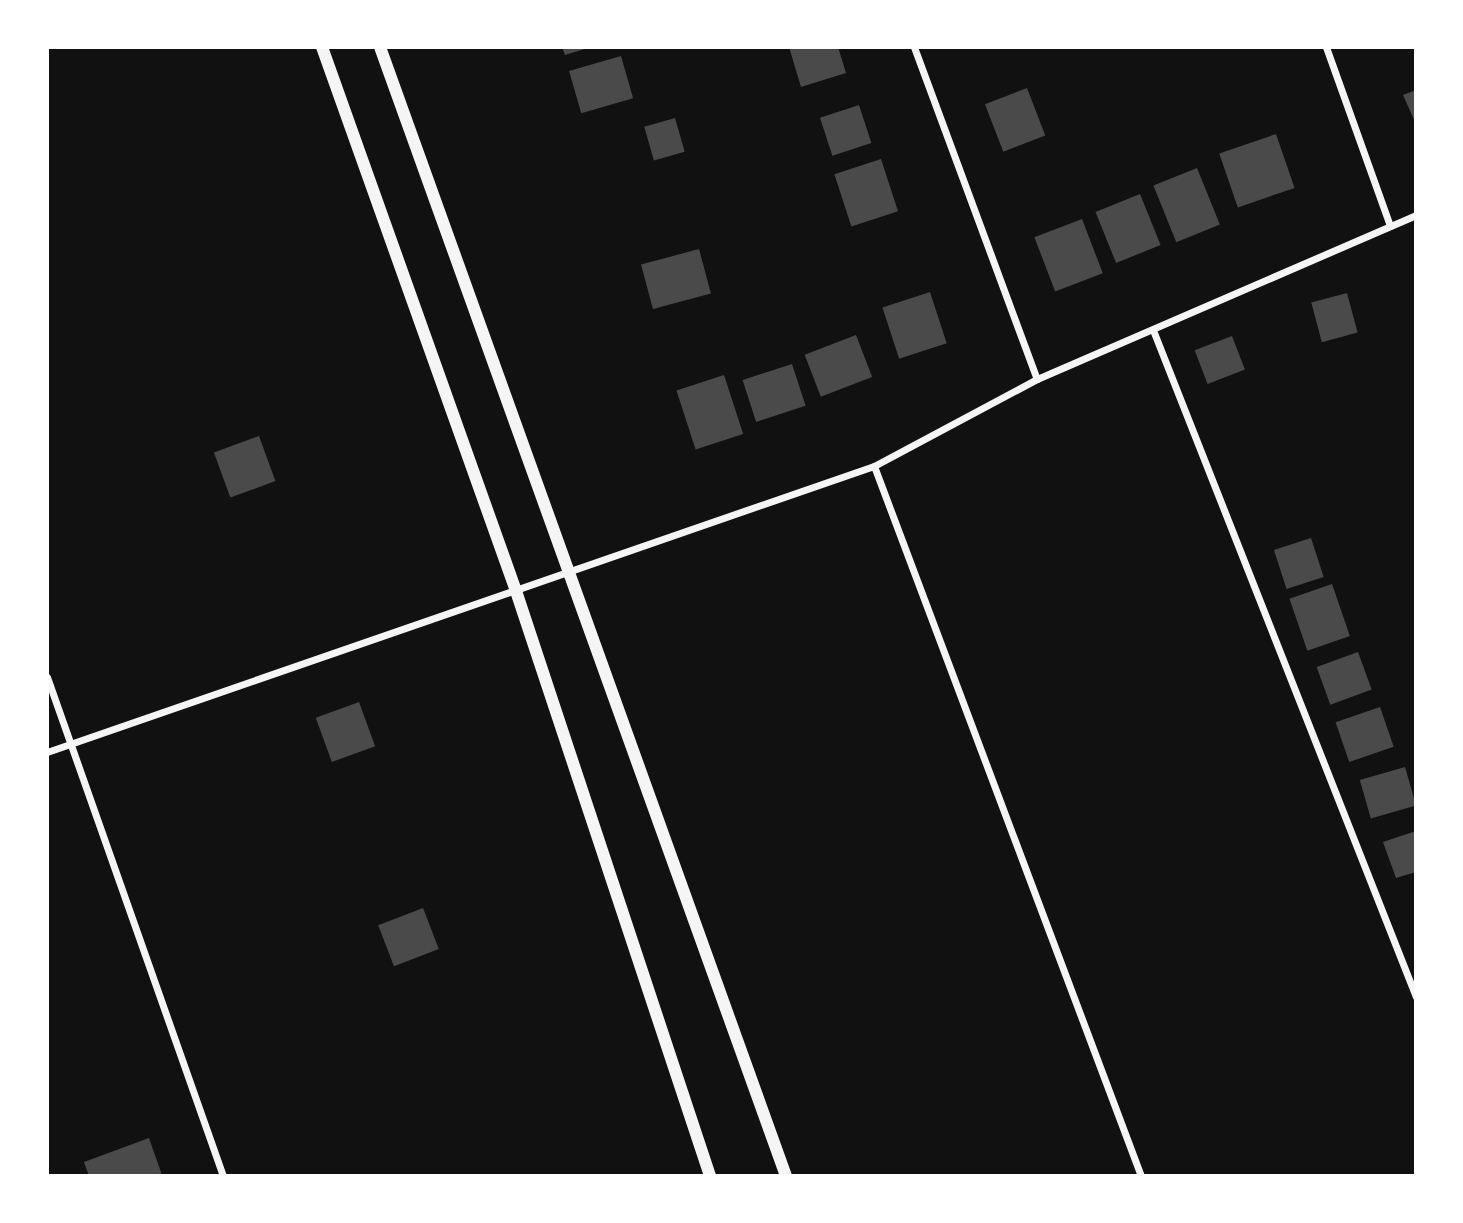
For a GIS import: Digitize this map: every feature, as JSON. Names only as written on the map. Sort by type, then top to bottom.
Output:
[{"type":"street","points":[[322,47],[516,591],[710,1176]]},
{"type":"street","points":[[380,47],[786,1176]]},
{"type":"street","points":[[914,47],[1037,379]]},
{"type":"street","points":[[1326,47],[1390,226]]},
{"type":"street","points":[[47,752],[569,575],[874,466],[1037,379],[1416,215]]},
{"type":"street","points":[[1153,330],[1416,997]]},
{"type":"street","points":[[874,466],[1141,1176]]},
{"type":"street","points":[[47,677],[223,1176]]},
{"type":"building","points":[[562,47],[588,47],[588,48],[565,55]]},
{"type":"building","points":[[789,47],[838,47],[846,73],[801,87]]},
{"type":"building","points":[[621,56],[633,98],[581,113],[569,71]]},
{"type":"building","points":[[1027,88],[1045,136],[1003,152],[985,104]]},
{"type":"building","points":[[1416,90],[1416,124],[1403,95]]},
{"type":"building","points":[[859,105],[871,143],[832,156],[820,118]]},
{"type":"building","points":[[675,118],[685,152],[654,160],[644,127]]},
{"type":"building","points":[[1276,134],[1295,188],[1238,207],[1219,154]]},
{"type":"building","points":[[881,159],[898,211],[851,226],[834,174]]},
{"type":"building","points":[[1197,168],[1220,225],[1176,242],[1153,186]]},
{"type":"building","points":[[1140,194],[1161,245],[1116,263],[1095,212]]},
{"type":"building","points":[[1082,219],[1103,273],[1055,291],[1034,237]]},
{"type":"building","points":[[699,249],[711,293],[653,309],[641,265]]},
{"type":"building","points":[[930,292],[947,343],[899,359],[882,307]]},
{"type":"building","points":[[1347,293],[1358,333],[1322,342],[1311,303]]},
{"type":"building","points":[[856,335],[872,377],[821,397],[805,355]]},
{"type":"building","points":[[1232,336],[1245,370],[1208,384],[1195,350]]},
{"type":"building","points":[[792,364],[806,406],[756,422],[743,380]]},
{"type":"building","points":[[724,375],[743,434],[696,449],[676,390]]},
{"type":"building","points":[[259,436],[275,481],[230,498],[214,452]]},
{"type":"building","points":[[1311,538],[1324,577],[1287,589],[1274,550]]},
{"type":"building","points":[[1332,584],[1350,636],[1307,651],[1289,599]]},
{"type":"building","points":[[1358,652],[1372,690],[1330,705],[1317,667]]},
{"type":"building","points":[[359,702],[375,746],[332,762],[316,718]]},
{"type":"building","points":[[1380,707],[1394,747],[1349,762],[1336,722]]},
{"type":"building","points":[[1405,767],[1416,805],[1371,818],[1360,780]]},
{"type":"building","points":[[1416,831],[1416,872],[1396,878],[1383,842]]},
{"type":"building","points":[[423,908],[439,949],[394,966],[378,925]]},
{"type":"building","points":[[149,1138],[162,1175],[89,1176],[84,1162]]}]
